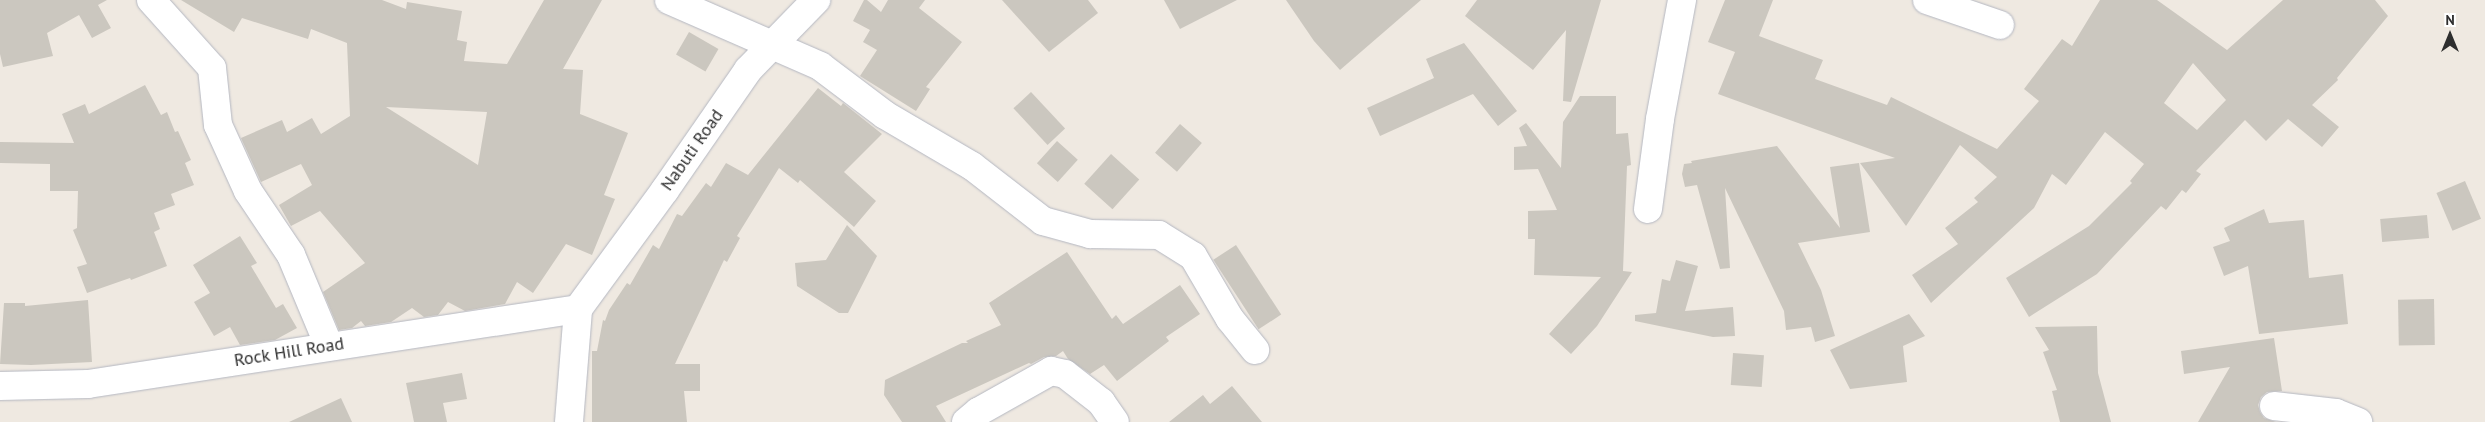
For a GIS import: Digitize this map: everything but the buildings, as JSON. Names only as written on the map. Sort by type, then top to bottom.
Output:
[{"type":"street","points":[[151,0],[212,68],[218,125],[248,191],[291,255],[329,346]]},
{"type":"street","points":[[669,0],[820,66],[885,115],[972,166],[1043,221],[1090,234],[1159,235],[1193,256],[1230,319],[1255,350]]},
{"type":"street","name":"Nabuti Road","points":[[578,309],[665,190],[748,70],[816,0]]},
{"type":"street","points":[[1648,209],[1660,119],[1682,0]]},
{"type":"street","points":[[1927,0],[2000,25]]},
{"type":"street","points":[[569,422],[578,309]]},
{"type":"street","name":"Rock Hill Road","points":[[0,386],[88,384],[578,309]]},
{"type":"street","points":[[966,422],[978,412],[1050,370],[1065,374],[1101,402],[1115,422]]},
{"type":"street","points":[[2274,406],[2336,413],[2358,422]]}]
